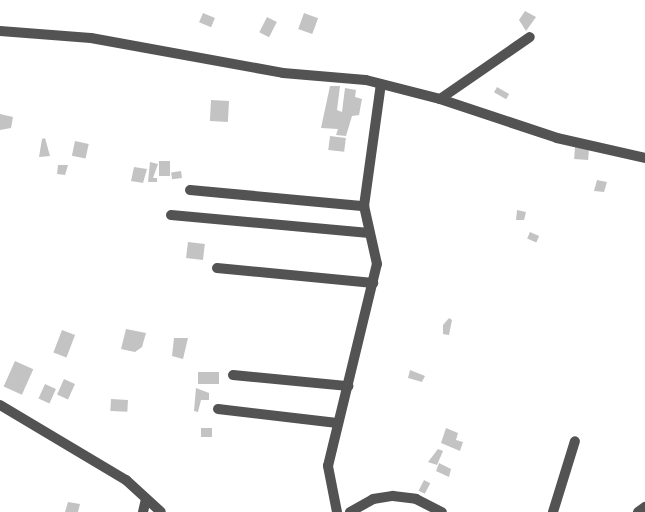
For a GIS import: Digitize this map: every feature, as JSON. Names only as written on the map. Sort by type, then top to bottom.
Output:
[{"type":"street","points":[[0,31],[91,38],[283,73],[380,84],[440,99],[558,138],[645,158]]},
{"type":"street","points":[[440,99],[530,37]]},
{"type":"street","points":[[337,512],[328,466],[337,423],[374,283],[377,264],[364,206],[380,84]]},
{"type":"street","points":[[190,190],[364,206]]},
{"type":"street","points":[[171,216],[369,233]]},
{"type":"street","points":[[217,268],[374,283]]},
{"type":"street","points":[[233,375],[348,386]]},
{"type":"street","points":[[0,405],[126,480],[161,512]]},
{"type":"street","points":[[218,408],[337,423]]},
{"type":"street","points":[[553,512],[575,442]]},
{"type":"street","points":[[350,512],[373,499],[393,496],[416,499],[442,512]]},
{"type":"street","points":[[143,512],[146,499]]},
{"type":"street","points":[[638,512],[645,507]]},
{"type":"building","points":[[525,11],[536,17],[526,31],[519,20]]},
{"type":"building","points":[[203,13],[215,18],[211,27],[199,22]]},
{"type":"building","points":[[304,13],[318,18],[312,34],[298,29]]},
{"type":"building","points":[[267,17],[277,22],[269,37],[259,32]]},
{"type":"building","points":[[330,86],[340,86],[337,110],[342,112],[345,88],[356,90],[355,97],[362,99],[359,115],[352,116],[346,136],[336,135],[338,129],[321,128]]},
{"type":"building","points":[[497,87],[509,94],[506,99],[494,92]]},
{"type":"building","points":[[211,100],[229,101],[228,122],[210,121]]},
{"type":"building","points":[[0,114],[13,117],[11,128],[0,130]]},
{"type":"building","points":[[330,136],[346,138],[344,152],[328,150]]},
{"type":"building","points":[[45,138],[50,156],[39,157],[42,139]]},
{"type":"building","points":[[75,141],[89,144],[86,159],[72,156]]},
{"type":"building","points":[[575,147],[589,148],[588,160],[574,159]]},
{"type":"building","points":[[159,161],[170,161],[170,176],[159,176]]},
{"type":"building","points":[[150,162],[158,164],[153,178],[157,178],[157,182],[148,182]]},
{"type":"building","points":[[58,165],[68,165],[65,175],[57,174]]},
{"type":"building","points":[[134,167],[147,169],[143,183],[131,181]]},
{"type":"building","points":[[181,171],[182,178],[172,179],[171,172]]},
{"type":"building","points":[[597,180],[607,182],[604,192],[594,191]]},
{"type":"building","points":[[517,210],[526,212],[524,220],[516,220]]},
{"type":"building","points":[[530,232],[539,236],[536,242],[527,238]]},
{"type":"building","points":[[188,242],[205,244],[203,260],[186,258]]},
{"type":"building","points":[[449,318],[452,320],[449,335],[443,334],[443,325]]},
{"type":"building","points":[[126,329],[146,333],[142,347],[135,352],[121,349]]},
{"type":"building","points":[[62,330],[75,335],[66,357],[53,352]]},
{"type":"building","points":[[174,338],[188,338],[183,359],[172,356]]},
{"type":"building","points":[[15,361],[33,369],[22,395],[4,387]]},
{"type":"building","points":[[410,370],[425,376],[422,382],[408,378]]},
{"type":"building","points":[[198,372],[219,372],[219,384],[198,384]]},
{"type":"building","points":[[64,379],[75,384],[68,399],[57,395]]},
{"type":"building","points":[[45,384],[56,389],[49,403],[38,399]]},
{"type":"building","points":[[196,388],[209,393],[209,400],[201,400],[198,412],[194,411]]},
{"type":"building","points":[[111,399],[128,400],[127,412],[110,411]]},
{"type":"building","points":[[201,428],[212,428],[212,437],[201,437]]},
{"type":"building","points":[[446,428],[458,433],[456,440],[463,442],[460,451],[441,443]]},
{"type":"building","points":[[438,449],[443,451],[437,465],[428,462]]},
{"type":"building","points":[[439,463],[451,469],[449,477],[436,471]]},
{"type":"building","points":[[424,480],[430,483],[425,494],[419,491]]},
{"type":"building","points":[[68,502],[80,504],[78,512],[65,512]]}]
